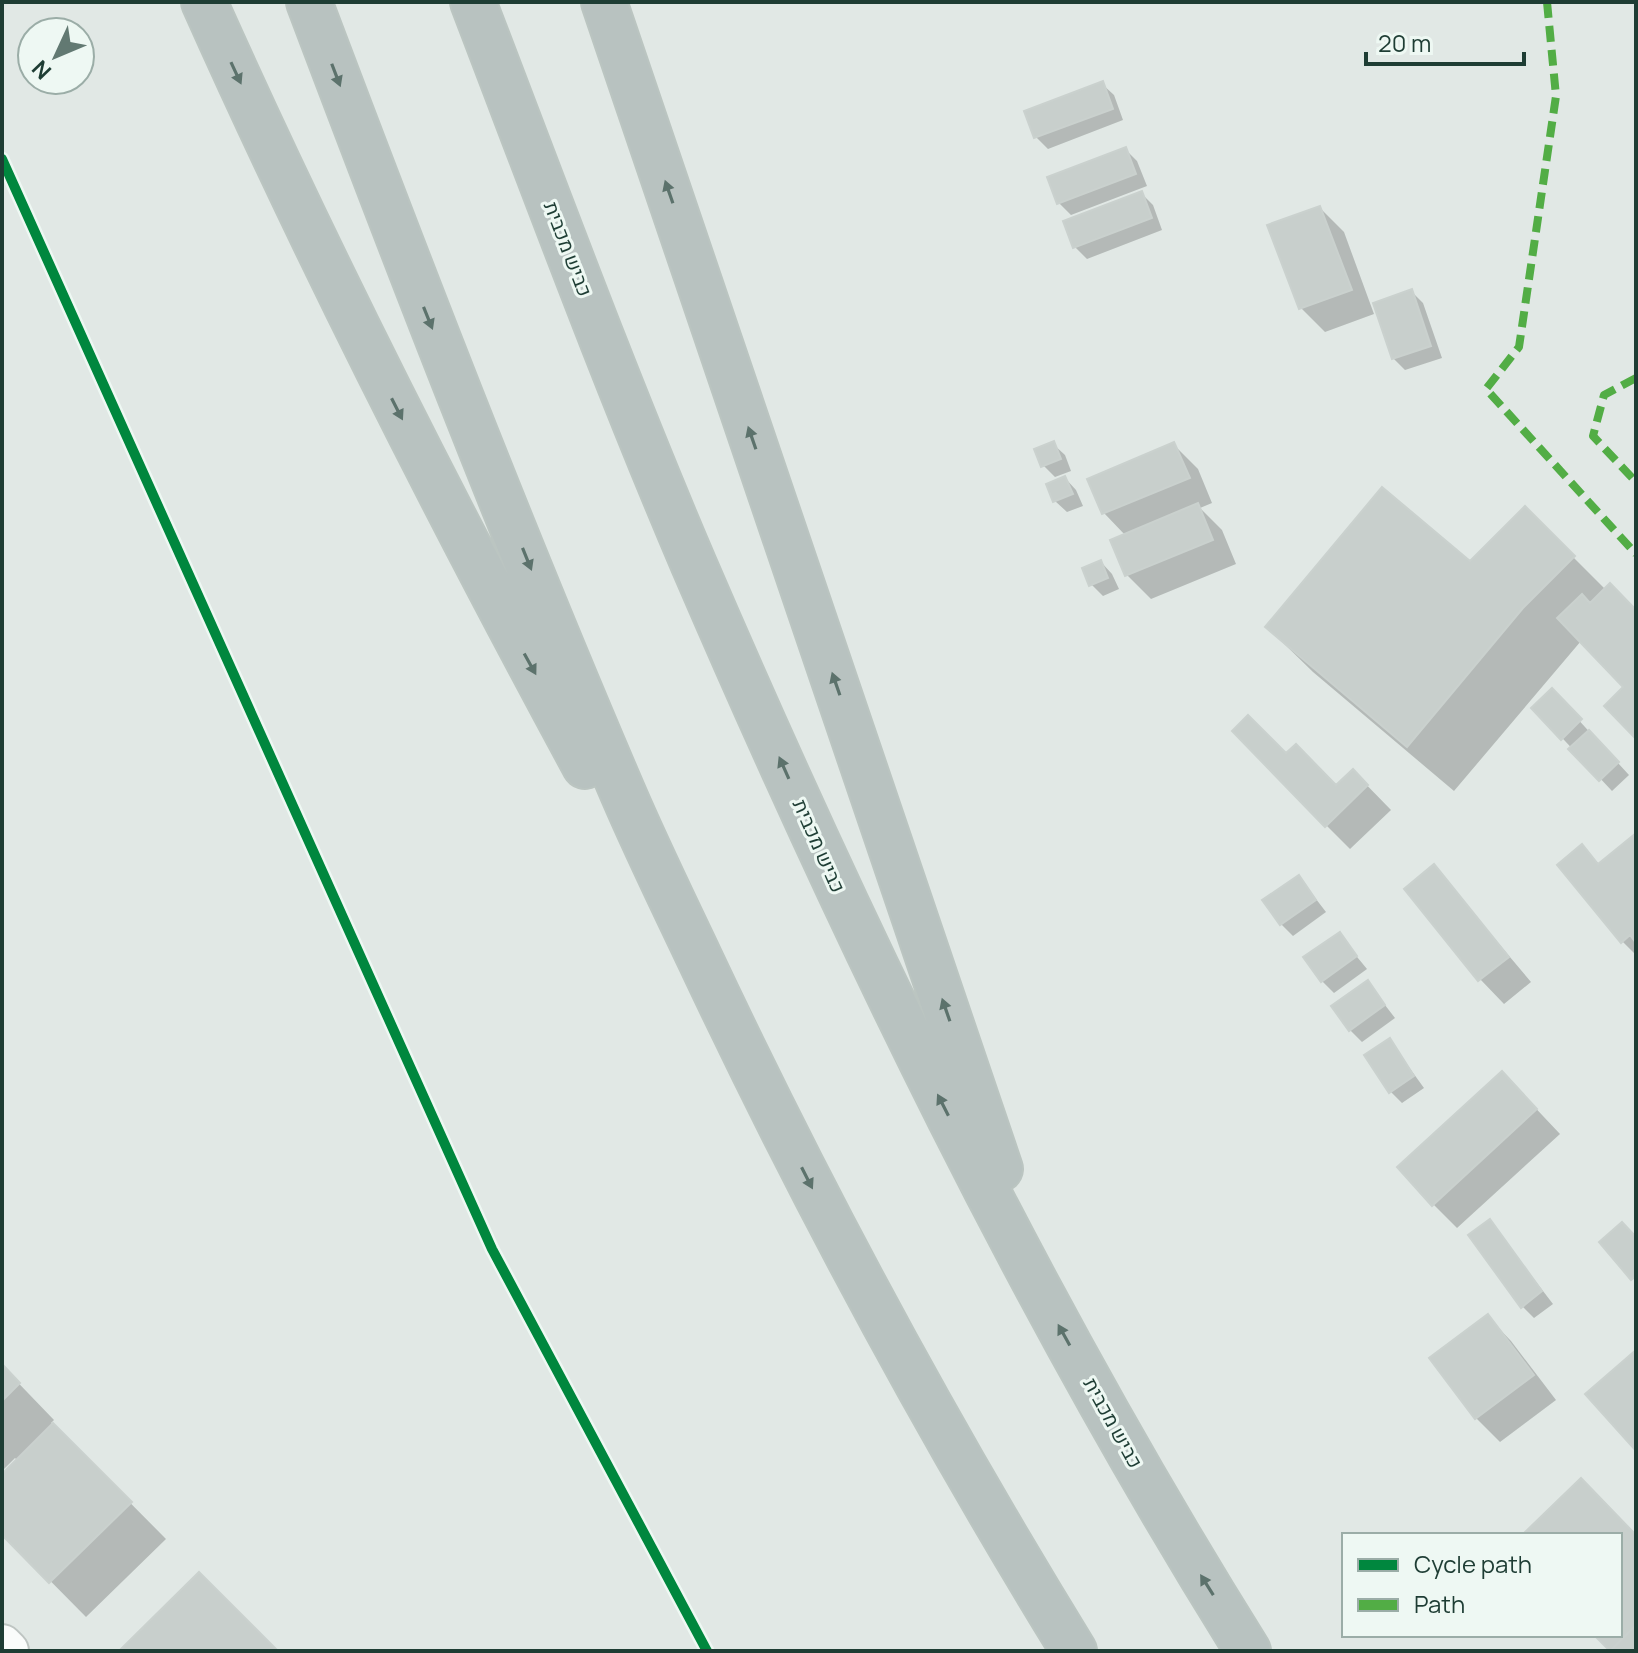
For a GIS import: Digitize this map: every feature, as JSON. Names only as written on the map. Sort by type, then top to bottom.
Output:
[{"type":"highway","points":[[204,2],[342,299],[462,539],[782,1128]]},
{"type":"highway","points":[[309,2],[425,311],[624,796],[782,1128],[852,1266],[978,1495],[1074,1651]]},
{"type":"highway","name":"כביש מכבית","points":[[473,2],[693,561],[890,1001],[1043,1296],[1185,1551],[1248,1651]]},
{"type":"highway","points":[[604,2],[1043,1296]]},
{"type":"street","points":[[2,1645],[8,1651]]},
{"type":"building","points":[[1103,81],[1113,109],[1034,138],[1024,111]]},
{"type":"building","points":[[1126,147],[1136,174],[1057,204],[1047,177]]},
{"type":"building","points":[[1142,191],[1152,218],[1073,248],[1063,221]]},
{"type":"building","points":[[1320,206],[1352,290],[1299,309],[1267,225]]},
{"type":"building","points":[[1412,289],[1431,346],[1392,359],[1373,303]]},
{"type":"building","points":[[1054,441],[1061,459],[1041,467],[1034,449]]},
{"type":"building","points":[[1174,442],[1190,478],[1102,514],[1087,479]]},
{"type":"building","points":[[1065,476],[1073,494],[1053,502],[1046,484]]},
{"type":"building","points":[[1382,487],[1470,561],[1525,506],[1575,556],[1523,608],[1407,747],[1265,627]]},
{"type":"building","points":[[1198,503],[1213,540],[1125,576],[1110,540]]},
{"type":"building","points":[[1101,560],[1108,578],[1089,586],[1082,568]]},
{"type":"building","points":[[1610,583],[1636,610],[1636,739],[1604,706],[1623,687],[1557,618],[1582,594],[1590,603]]},
{"type":"building","points":[[1552,688],[1582,719],[1561,740],[1531,708]]},
{"type":"building","points":[[1248,715],[1286,753],[1296,744],[1336,785],[1353,769],[1368,785],[1325,827],[1232,731]]},
{"type":"building","points":[[1589,730],[1619,762],[1599,781],[1568,749]]},
{"type":"building","points":[[1636,833],[1636,943],[1630,935],[1621,943],[1557,865],[1582,844],[1598,864]]},
{"type":"building","points":[[1434,864],[1509,957],[1478,981],[1404,889]]},
{"type":"building","points":[[1299,875],[1316,900],[1280,925],[1262,900]]},
{"type":"building","points":[[1340,932],[1357,956],[1321,982],[1303,957]]},
{"type":"building","points":[[1368,980],[1385,1005],[1349,1031],[1331,1006]]},
{"type":"building","points":[[1390,1038],[1414,1076],[1389,1093],[1364,1055]]},
{"type":"building","points":[[1502,1071],[1537,1109],[1432,1206],[1397,1167]]},
{"type":"building","points":[[1490,1219],[1542,1291],[1521,1308],[1468,1235]]},
{"type":"building","points":[[1622,1222],[1636,1237],[1636,1276],[1631,1280],[1599,1242]]},
{"type":"building","points":[[1488,1314],[1534,1375],[1475,1419],[1429,1358]]},
{"type":"building","points":[[1636,1350],[1636,1451],[1585,1394]]},
{"type":"building","points":[[2,1364],[20,1383],[2,1401]]},
{"type":"building","points":[[53,1423],[132,1502],[49,1583],[2,1535],[2,1474]]},
{"type":"building","points":[[1581,1478],[1636,1535],[1636,1625],[1610,1651],[1596,1637],[1622,1637],[1622,1533],[1524,1533]]},
{"type":"building","points":[[199,1572],[277,1650],[119,1651]]},
{"type":"building","points":[[1636,1625],[1636,1651],[1610,1651]]},
{"type":"marked path","points":[[1547,2],[1556,96],[1519,347],[1486,389],[1636,554]]},
{"type":"marked path","points":[[1636,378],[1604,395],[1593,436],[1636,482]]},
{"type":"cycle path","points":[[2,159],[492,1249],[707,1651]]}]
